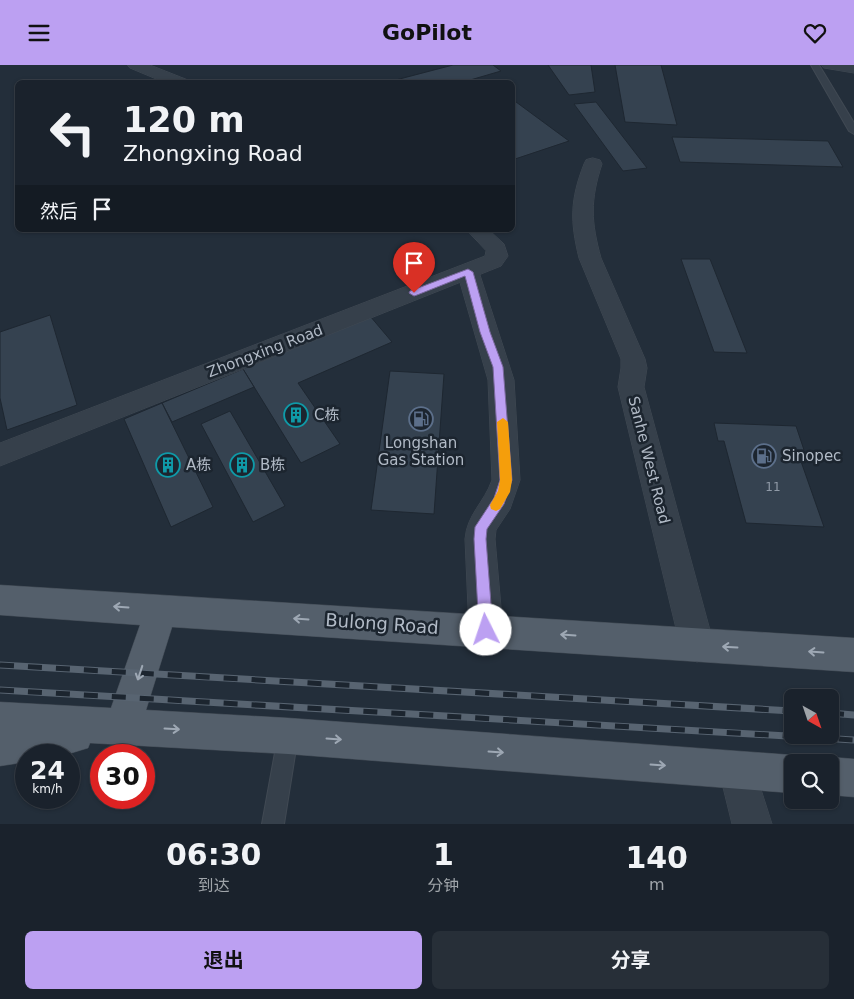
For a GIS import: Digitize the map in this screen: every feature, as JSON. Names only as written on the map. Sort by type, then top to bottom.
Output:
[{"type":"main road","name":"Bulong Road","points":[[0,600],[854,655]]},
{"type":"main road","points":[[123,726],[161,610]]},
{"type":"main road","points":[[0,720],[288,736],[784,774]]},
{"type":"main road","points":[[0,748],[123,726]]},
{"type":"main road","points":[[839,777],[854,778]]},
{"type":"street","points":[[136,65],[174,80]]},
{"type":"street","points":[[830,65],[854,68]]},
{"type":"street","name":"Sanhe West Road","points":[[593,164],[583,191],[581,213],[585,241],[590,258],[633,359],[634,368],[631,387],[697,645]]},
{"type":"street","name":"Zhongxing Road","points":[[0,455],[493,261],[497,256],[496,249],[479,232]]},
{"type":"street","points":[[468,272],[485,332],[498,367],[506,480],[500,500],[481,527],[480,539],[486,630]]},
{"type":"street","points":[[738,771],[752,824]]},
{"type":"lane","points":[[815,65],[854,131]]},
{"type":"lane","points":[[273,824],[288,736]]},
{"type":"building","points":[[453,65],[493,65],[501,71],[470,80],[396,80]]},
{"type":"building","points":[[548,65],[591,65],[595,92],[569,95]]},
{"type":"building","points":[[615,65],[661,65],[677,125],[625,122]]},
{"type":"building","points":[[515,101],[569,141],[515,159]]},
{"type":"building","points":[[596,102],[647,168],[623,171],[574,104]]},
{"type":"building","points":[[672,137],[828,141],[843,167],[680,162]]},
{"type":"building","points":[[681,259],[710,259],[747,353],[714,352]]},
{"type":"building","points":[[50,315],[77,405],[7,430],[0,398],[0,332]]},
{"type":"building","name":"C栋","points":[[370,316],[392,342],[298,383],[340,444],[301,463],[243,369]]},
{"type":"building","points":[[243,369],[254,387],[172,422],[162,403]]},
{"type":"building","points":[[390,371],[444,374],[434,514],[371,510]]},
{"type":"building","name":"A栋","points":[[162,403],[213,507],[171,527],[124,419]]},
{"type":"building","name":"B栋","points":[[230,411],[285,506],[253,522],[201,424]]},
{"type":"building","points":[[714,423],[796,426],[804,450],[797,450],[824,527],[746,523],[724,441],[718,441]]},
{"type":"railway","points":[[0,665],[784,711]]},
{"type":"railway","points":[[0,690],[854,740]]},
{"type":"railway","points":[[839,714],[854,715]]},
{"type":"slow traffic","points":[[496,505],[504,492],[506,480],[503,422]]},
{"type":"place","name":"C栋","points":[[296,415]]},
{"type":"place","name":"Longshan Gas Station","points":[[421,419]]},
{"type":"place","name":"Sinopec","points":[[764,456]]},
{"type":"place","name":"A栋","points":[[168,465]]},
{"type":"place","name":"B栋","points":[[242,465]]},
{"type":"route","points":[[414,293],[468,272],[501,380],[506,480],[504,492],[500,500],[481,527],[480,539],[486,630]]}]
